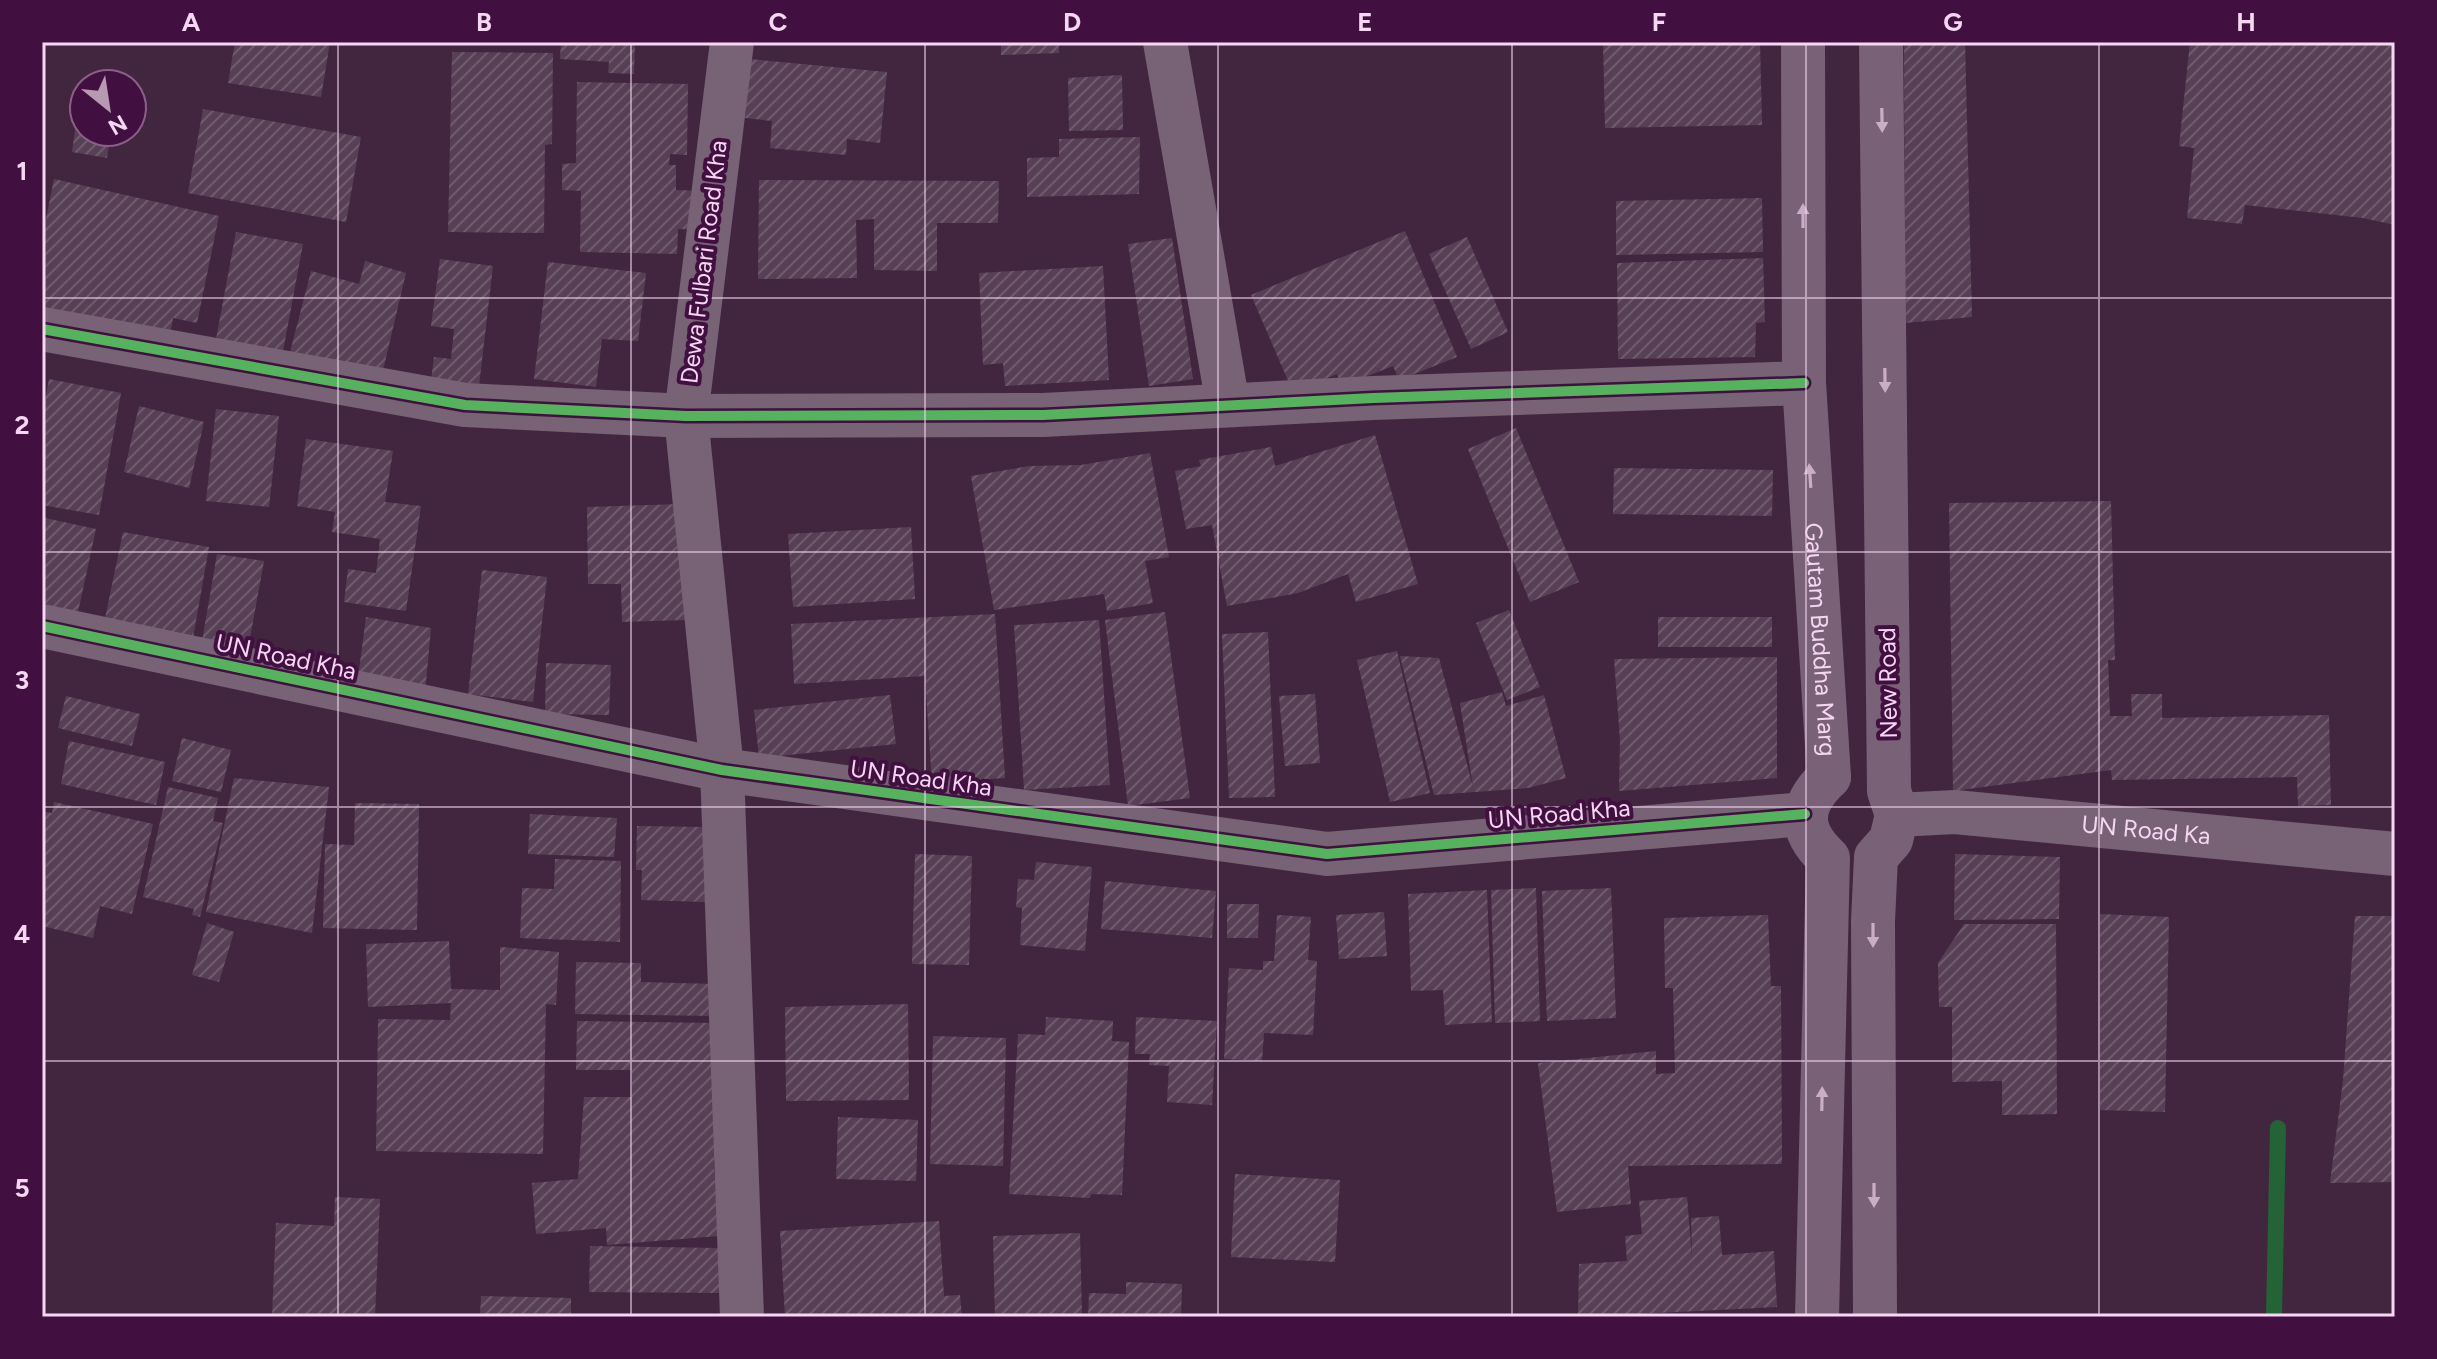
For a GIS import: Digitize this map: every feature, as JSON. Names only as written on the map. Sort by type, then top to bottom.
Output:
[{"type":"main road","name":"Gautam Buddha Marg","points":[[1803,42],[1804,383],[1829,777],[1813,792],[1805,814]]},
{"type":"main road","name":"New Road","points":[[1875,1317],[1873,921],[1876,857],[1891,840],[1893,803],[1881,42]]},
{"type":"main road","points":[[1829,777],[1862,773],[1893,803]]},
{"type":"main road","points":[[1805,814],[1811,842],[1828,858],[1857,864],[1876,857]]},
{"type":"main road","points":[[1817,1317],[1828,858]]},
{"type":"street","name":"Dewa Fulbari Road Kha","points":[[732,42],[686,416],[722,770],[742,1317]]},
{"type":"street","points":[[1165,42],[1228,405]]},
{"type":"street","points":[[42,329],[465,405],[686,416],[1043,415],[1804,383]]},
{"type":"street","name":"UN Road Kha","points":[[42,626],[722,770],[1327,854],[1805,814]]},
{"type":"street","name":"UN Road Ka","points":[[1893,803],[1955,812],[2395,854]]},
{"type":"building","points":[[235,42],[330,42],[321,97],[228,83]]},
{"type":"building","points":[[561,42],[635,42],[634,74],[608,73],[609,62],[560,59]]},
{"type":"building","points":[[1001,42],[1059,42],[1059,53],[1001,55]]},
{"type":"building","points":[[1603,42],[1760,42],[1762,125],[1605,128]]},
{"type":"building","points":[[1904,42],[1965,42],[1972,317],[1905,323]]},
{"type":"building","points":[[2190,42],[2395,42],[2395,225],[2363,218],[2245,205],[2242,224],[2187,218],[2194,148],[2179,146]]},
{"type":"building","points":[[452,52],[553,53],[552,144],[545,145],[544,233],[448,232]]},
{"type":"building","points":[[750,59],[887,72],[880,143],[847,139],[846,155],[770,148],[772,121],[745,118]]},
{"type":"building","points":[[1122,75],[1123,130],[1069,131],[1068,78]]},
{"type":"building","points":[[577,82],[688,84],[687,155],[670,154],[669,165],[676,165],[676,190],[701,191],[701,230],[678,229],[677,254],[580,252],[581,191],[562,190],[562,164],[576,163]]},
{"type":"building","points":[[203,109],[361,137],[346,222],[188,193]]},
{"type":"building","points":[[1140,137],[1139,194],[1027,197],[1027,158],[1059,157],[1059,139]]},
{"type":"building","points":[[73,148],[109,148],[107,158],[72,152]]},
{"type":"building","points":[[54,179],[219,216],[197,323],[173,318],[170,335],[42,312],[42,239]]},
{"type":"building","points":[[759,180],[999,181],[998,223],[937,223],[937,271],[874,270],[874,219],[856,220],[857,278],[758,279]]},
{"type":"building","points":[[1762,198],[1763,252],[1616,255],[1616,201]]},
{"type":"building","points":[[1405,231],[1457,357],[1399,380],[1393,366],[1342,386],[1337,374],[1293,392],[1251,295]]},
{"type":"building","points":[[236,232],[303,244],[281,362],[214,350]]},
{"type":"building","points":[[1467,237],[1508,332],[1471,349],[1429,254]]},
{"type":"building","points":[[1172,238],[1193,379],[1149,386],[1128,244]]},
{"type":"building","points":[[1763,258],[1765,322],[1756,323],[1755,357],[1618,359],[1617,263]]},
{"type":"building","points":[[440,259],[493,266],[477,403],[429,396],[434,357],[451,359],[454,329],[431,326]]},
{"type":"building","points":[[365,261],[406,273],[380,383],[288,360],[311,271],[359,284]]},
{"type":"building","points":[[548,262],[646,273],[638,341],[602,339],[596,387],[534,379]]},
{"type":"building","points":[[1103,266],[1109,380],[1005,386],[1003,363],[983,365],[979,273]]},
{"type":"building","points":[[49,379],[121,393],[99,515],[42,505],[42,419]]},
{"type":"building","points":[[139,406],[204,422],[189,488],[124,472]]},
{"type":"building","points":[[216,409],[279,416],[269,507],[206,501]]},
{"type":"building","points":[[1516,428],[1579,582],[1530,602],[1468,449]]},
{"type":"building","points":[[1375,435],[1418,584],[1356,602],[1348,574],[1298,593],[1227,606],[1212,525],[1186,529],[1175,471],[1201,466],[1199,460],[1271,447],[1275,466]]},
{"type":"building","points":[[306,439],[393,451],[385,502],[421,506],[406,611],[344,602],[348,569],[376,573],[380,539],[332,532],[335,512],[297,506]]},
{"type":"building","points":[[1150,453],[1169,557],[1145,561],[1153,603],[1107,611],[1104,594],[994,610],[971,476],[1030,466],[1081,465]]},
{"type":"building","points":[[1614,468],[1773,470],[1772,516],[1613,514]]},
{"type":"building","points":[[2111,501],[2115,660],[2108,660],[2110,716],[2132,716],[2131,694],[2162,694],[2162,718],[2329,715],[2331,805],[2298,806],[2297,777],[2112,780],[2111,770],[1953,791],[1949,503]]},
{"type":"building","points":[[681,504],[685,620],[622,622],[621,584],[588,584],[587,507]]},
{"type":"building","points":[[45,518],[96,529],[75,626],[42,619]]},
{"type":"building","points":[[911,527],[915,599],[793,607],[788,534]]},
{"type":"building","points":[[123,532],[209,547],[193,638],[104,623]]},
{"type":"building","points":[[217,554],[264,561],[248,649],[202,641]]},
{"type":"building","points":[[482,570],[547,577],[533,702],[468,694]]},
{"type":"building","points":[[1509,610],[1540,687],[1507,700],[1476,623]]},
{"type":"building","points":[[1165,612],[1190,798],[1128,806],[1105,620]]},
{"type":"building","points":[[995,614],[1005,778],[932,783],[925,676],[794,684],[791,624]]},
{"type":"building","points":[[366,617],[431,628],[425,694],[358,678]]},
{"type":"building","points":[[1658,617],[1772,617],[1772,647],[1658,647]]},
{"type":"building","points":[[1099,620],[1110,785],[1024,790],[1014,625]]},
{"type":"building","points":[[1268,632],[1275,797],[1229,798],[1222,634]]},
{"type":"building","points":[[1397,651],[1430,793],[1390,802],[1357,660]]},
{"type":"building","points":[[1400,656],[1439,658],[1473,787],[1460,703],[1502,692],[1506,706],[1544,695],[1566,778],[1528,788],[1434,795]]},
{"type":"building","points":[[1777,657],[1777,778],[1619,791],[1620,740],[1614,659]]},
{"type":"building","points":[[546,663],[611,665],[609,715],[545,714]]},
{"type":"building","points":[[1315,694],[1320,763],[1285,766],[1279,696]]},
{"type":"building","points":[[890,695],[896,744],[759,758],[754,710]]},
{"type":"building","points":[[66,696],[140,714],[132,746],[58,728]]},
{"type":"building","points":[[182,738],[231,750],[221,792],[172,781]]},
{"type":"building","points":[[69,741],[165,762],[156,805],[61,784]]},
{"type":"building","points":[[234,778],[329,787],[312,933],[206,912]]},
{"type":"building","points":[[168,787],[218,798],[213,821],[223,823],[200,917],[192,915],[194,909],[143,897]]},
{"type":"building","points":[[54,802],[153,824],[132,914],[100,906],[93,938],[42,926],[42,811],[52,813]]},
{"type":"building","points":[[355,803],[419,804],[417,930],[323,928],[325,844],[354,845]]},
{"type":"building","points":[[530,814],[617,818],[614,857],[528,854]]},
{"type":"building","points":[[637,826],[707,827],[705,902],[641,900],[642,870],[636,870]]},
{"type":"building","points":[[915,854],[972,856],[969,965],[912,964]]},
{"type":"building","points":[[1955,854],[2060,857],[2059,919],[1954,920]]},
{"type":"building","points":[[555,859],[621,861],[620,942],[520,938],[522,888],[554,889]]},
{"type":"building","points":[[1036,862],[1092,867],[1085,951],[1020,945],[1022,908],[1016,907],[1018,879],[1034,880]]},
{"type":"building","points":[[1105,881],[1216,891],[1212,938],[1101,929]]},
{"type":"building","points":[[1536,888],[1540,1021],[1495,1023],[1491,890]]},
{"type":"building","points":[[1611,888],[1616,1018],[1547,1021],[1542,891]]},
{"type":"building","points":[[1487,890],[1492,1022],[1445,1025],[1443,990],[1411,991],[1408,894]]},
{"type":"building","points":[[1227,904],[1259,904],[1258,938],[1227,938]]},
{"type":"building","points":[[1384,912],[1387,956],[1339,959],[1336,915]]},
{"type":"building","points":[[2100,914],[2169,917],[2165,1112],[2100,1110]]},
{"type":"building","points":[[1277,915],[1311,917],[1308,960],[1317,961],[1313,1035],[1264,1033],[1262,1061],[1224,1059],[1229,968],[1263,970],[1263,961],[1274,961]]},
{"type":"building","points":[[1768,915],[1771,986],[1781,986],[1782,1164],[1628,1166],[1631,1204],[1557,1212],[1538,1063],[1656,1051],[1656,1074],[1675,1073],[1673,988],[1665,988],[1664,918]]},
{"type":"building","points":[[2355,916],[2395,916],[2395,1182],[2330,1183],[2343,1080]]},
{"type":"building","points":[[207,923],[234,932],[219,982],[192,975]]},
{"type":"building","points":[[1964,924],[2056,924],[2057,1114],[2002,1115],[2002,1081],[1952,1082],[1952,1007],[1939,1007],[1938,963]]},
{"type":"building","points":[[449,941],[451,989],[500,990],[500,947],[559,952],[556,1005],[546,1004],[543,1154],[376,1151],[378,1019],[450,1020],[451,1003],[368,1007],[366,944]]},
{"type":"building","points":[[576,962],[641,963],[641,982],[715,984],[714,1016],[575,1014]]},
{"type":"building","points":[[908,1004],[909,1100],[786,1101],[785,1007]]},
{"type":"building","points":[[1046,1017],[1113,1021],[1112,1041],[1129,1042],[1122,1195],[1091,1194],[1090,1198],[1009,1194],[1018,1034],[1045,1035]]},
{"type":"building","points":[[1136,1017],[1217,1021],[1212,1105],[1167,1102],[1169,1066],[1149,1065],[1150,1054],[1135,1054]]},
{"type":"building","points":[[577,1021],[717,1023],[714,1168],[719,1236],[607,1245],[606,1228],[536,1234],[532,1183],[578,1179],[584,1097],[632,1097],[632,1070],[576,1070]]},
{"type":"building","points":[[933,1036],[1006,1038],[1003,1166],[930,1164]]},
{"type":"building","points":[[838,1117],[918,1120],[916,1181],[836,1179]]},
{"type":"building","points":[[1235,1174],[1340,1180],[1335,1262],[1231,1257]]},
{"type":"building","points":[[335,1197],[380,1199],[375,1317],[272,1317],[276,1223],[334,1226]]},
{"type":"building","points":[[1687,1197],[1692,1257],[1691,1218],[1719,1216],[1722,1255],[1774,1251],[1777,1307],[1578,1317],[1579,1264],[1627,1261],[1625,1236],[1642,1234],[1639,1201]]},
{"type":"building","points":[[939,1221],[944,1296],[960,1295],[962,1317],[785,1317],[780,1231]]},
{"type":"building","points":[[1080,1233],[1082,1317],[995,1317],[993,1236]]},
{"type":"building","points":[[590,1246],[719,1248],[719,1293],[589,1292]]},
{"type":"building","points":[[1126,1282],[1182,1284],[1181,1317],[1088,1317],[1089,1293],[1126,1294]]},
{"type":"building","points":[[481,1296],[571,1298],[571,1317],[480,1317]]},
{"type":"waterway","points":[[2274,1317],[2278,1128]]},
{"type":"cycle path","points":[[42,329],[465,405],[686,416],[1043,415],[1373,398],[1804,383]]},
{"type":"cycle path","points":[[42,626],[722,770],[1327,854],[1805,814]]}]
